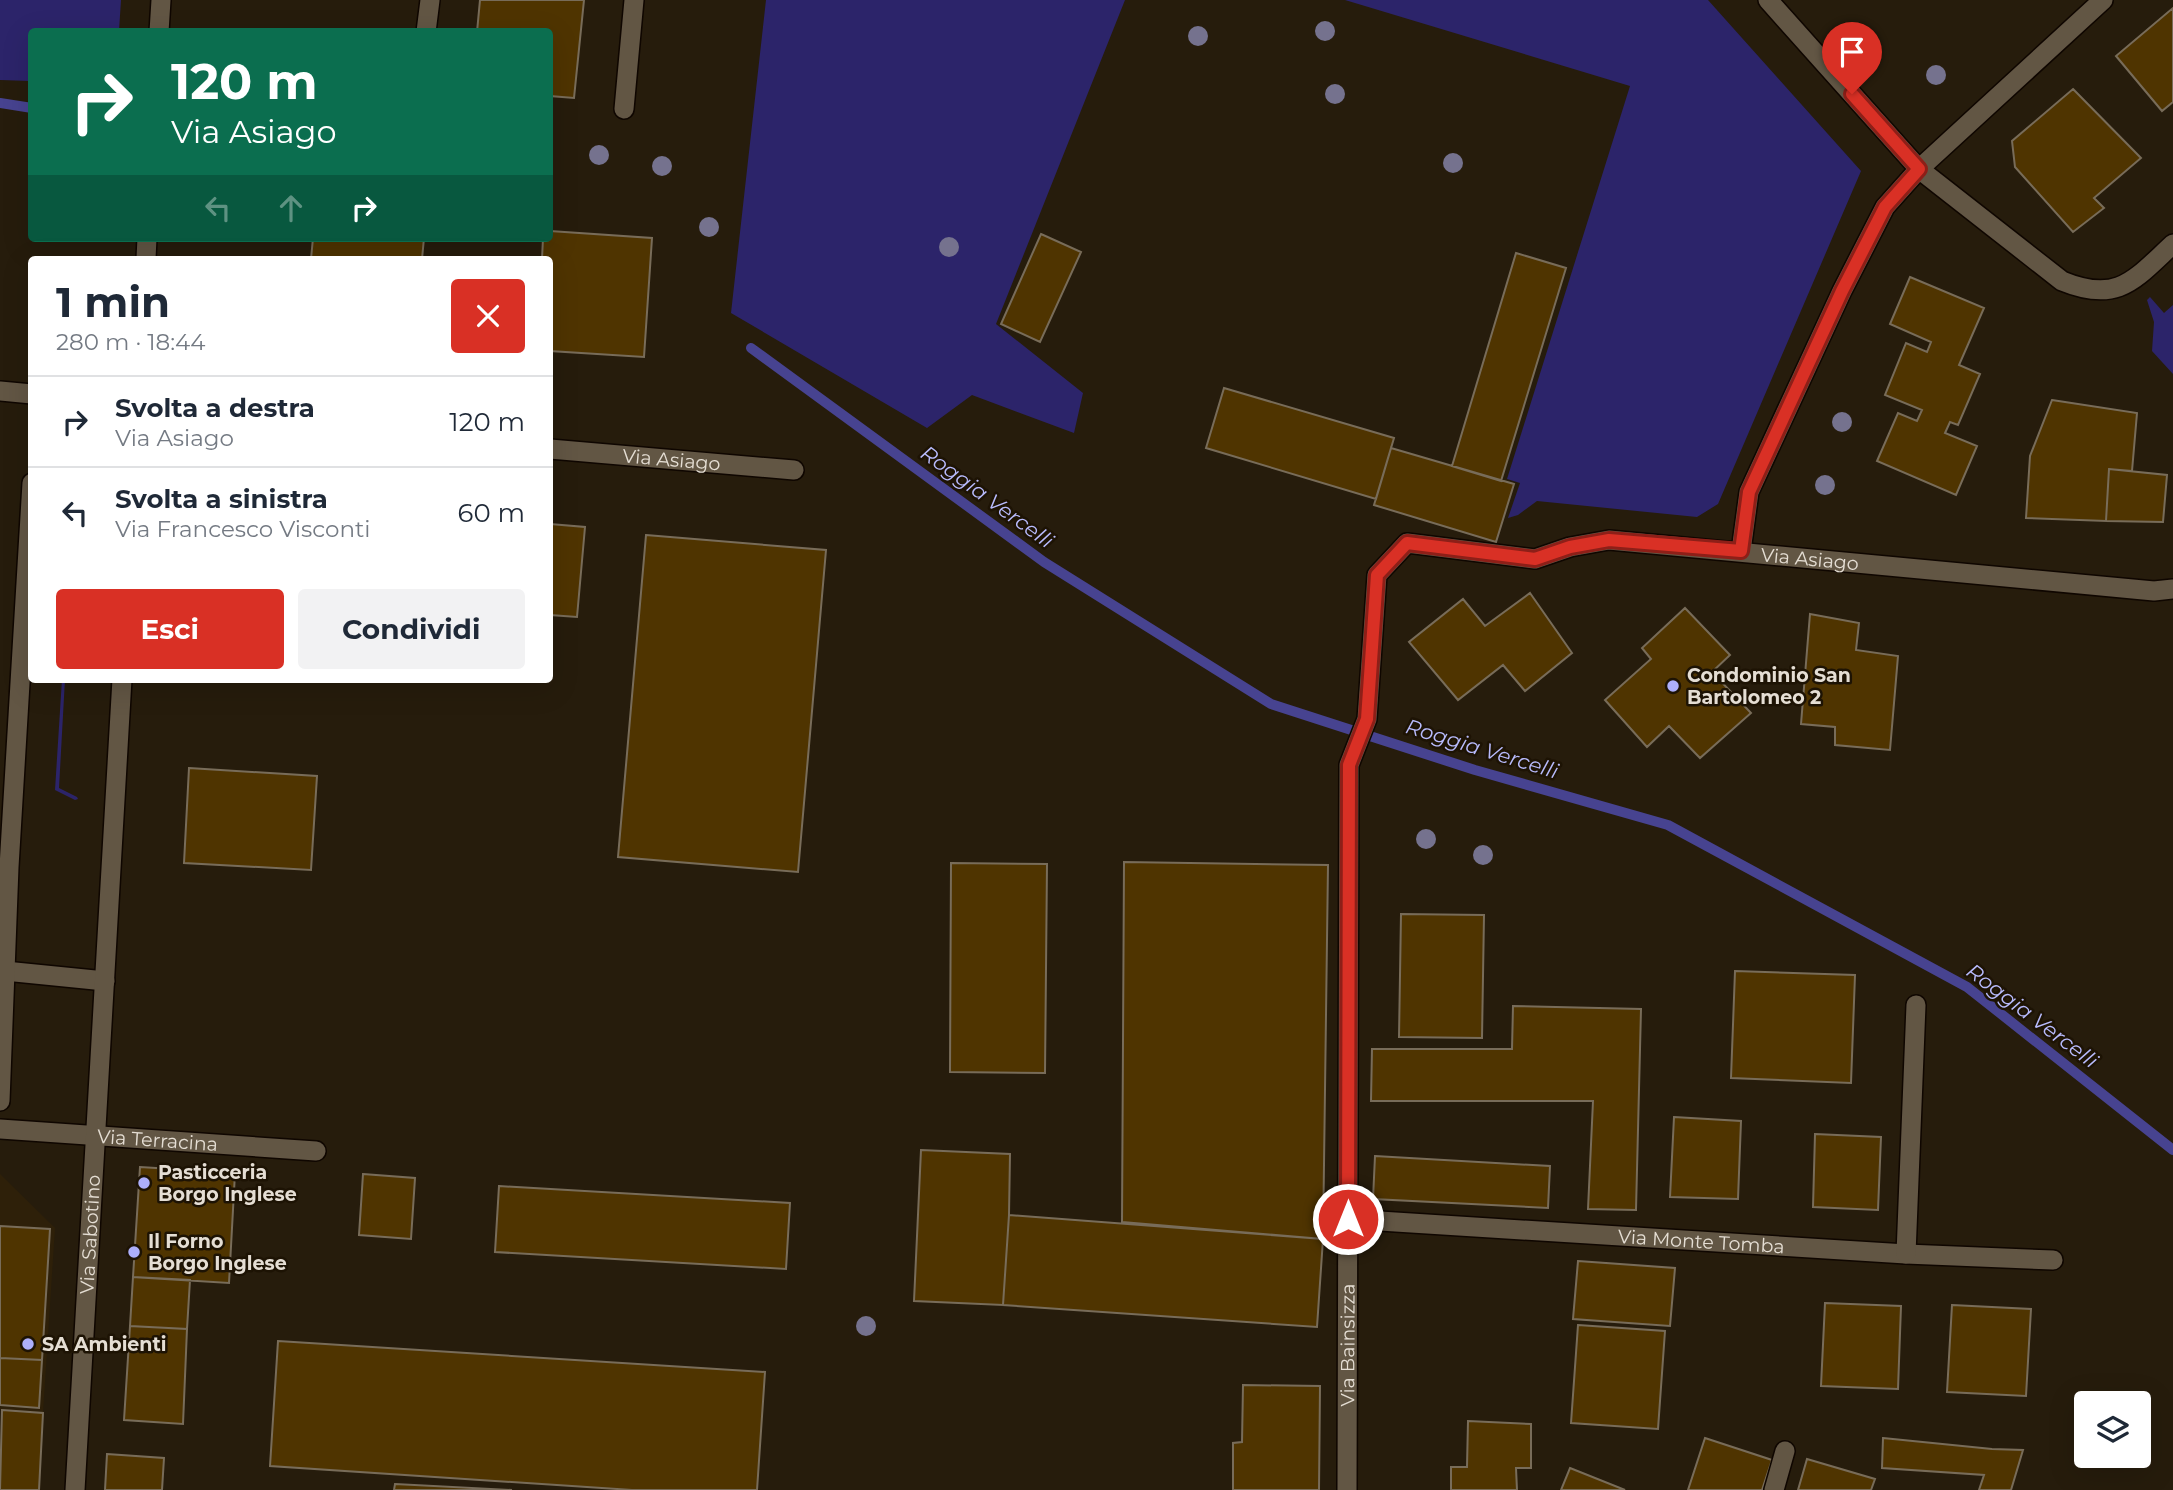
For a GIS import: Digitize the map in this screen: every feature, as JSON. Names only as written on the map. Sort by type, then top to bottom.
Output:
[{"type":"street","points":[[159,28],[161,0]]},
{"type":"street","points":[[426,28],[430,0]]},
{"type":"street","points":[[624,109],[634,0]]},
{"type":"street","points":[[1768,0],[1919,169],[2062,281],[2086,291],[2117,289],[2139,275],[2173,244]]},
{"type":"street","points":[[1741,551],[1749,492],[1842,291],[1885,207],[1919,169],[2103,0]]},
{"type":"street","points":[[0,391],[28,394]]},
{"type":"street","name":"Via Asiago","points":[[553,449],[794,470]]},
{"type":"street","points":[[0,1101],[5,971],[5,867],[28,540]]},
{"type":"street","name":"Via Asiago","points":[[1407,543],[1535,559],[1570,547],[1609,540],[2154,591],[2173,589]]},
{"type":"street","name":"Via Bainsizza","points":[[1347,1490],[1349,765],[1367,719],[1377,575],[1407,543]]},
{"type":"street","name":"Via Sabotino","points":[[75,1490],[122,683]]},
{"type":"street","points":[[5,971],[106,981]]},
{"type":"street","points":[[1906,1254],[1916,1005]]},
{"type":"street","name":"Via Terracina","points":[[0,1129],[316,1151]]},
{"type":"street","name":"Via Monte Tomba","points":[[1348,1219],[1906,1254],[2053,1260]]},
{"type":"street","points":[[1774,1490],[1785,1451]]},
{"type":"shaded area","points":[[0,0],[121,0],[119,28],[28,28],[28,81],[0,80]]},
{"type":"shaded area","points":[[766,0],[1125,0],[996,324],[1083,393],[1074,433],[972,395],[927,428],[731,313]]},
{"type":"shaded area","points":[[1345,0],[1708,0],[1861,171],[1718,504],[1697,517],[1537,501],[1518,515],[1508,518],[1520,483],[1507,479],[1630,86]]},
{"type":"shaded area","points":[[2150,297],[2164,313],[2173,305],[2173,374],[2152,351],[2154,322],[2147,300]]},
{"type":"shaded area","points":[[62,683],[65,683],[59,788],[78,799],[55,790]]},
{"type":"shaded area","points":[[0,1174],[55,1228],[43,1413],[0,1410]]},
{"type":"building","points":[[480,0],[584,0],[574,98],[553,96],[553,28],[477,28]]},
{"type":"building","points":[[2173,8],[2173,102],[2162,111],[2116,56]]},
{"type":"building","points":[[2073,89],[2141,158],[2094,198],[2104,208],[2073,232],[2015,167],[2012,141]]},
{"type":"building","points":[[553,231],[652,238],[644,357],[553,351],[553,256],[542,256],[543,242],[553,242]]},
{"type":"building","points":[[1041,234],[1081,252],[1040,342],[1001,324]]},
{"type":"building","points":[[313,242],[424,242],[422,256],[311,256]]},
{"type":"building","points":[[1516,253],[1566,268],[1501,481],[1452,466]]},
{"type":"building","points":[[1910,277],[1984,308],[1959,365],[1980,374],[1958,425],[1950,422],[1945,433],[1977,446],[1956,495],[1877,461],[1898,413],[1917,421],[1922,410],[1885,395],[1906,343],[1927,352],[1931,342],[1890,324]]},
{"type":"building","points":[[1224,388],[1394,438],[1376,499],[1206,448]]},
{"type":"building","points":[[2052,400],[2137,413],[2132,471],[2109,469],[2106,521],[2026,518],[2030,456]]},
{"type":"building","points":[[1391,448],[1514,484],[1496,542],[1374,505]]},
{"type":"building","points":[[2109,469],[2167,475],[2163,522],[2106,521]]},
{"type":"building","points":[[553,524],[585,527],[577,617],[553,615]]},
{"type":"building","points":[[646,535],[826,550],[798,872],[618,857]]},
{"type":"building","points":[[1530,593],[1572,653],[1525,691],[1503,665],[1458,700],[1409,642],[1463,599],[1485,626]]},
{"type":"building","name":"Condominio San Bartolomeo 2","points":[[1685,608],[1730,655],[1712,672],[1751,713],[1700,758],[1669,726],[1647,747],[1605,700],[1651,659],[1642,648]]},
{"type":"building","points":[[1810,614],[1859,623],[1856,650],[1898,656],[1890,750],[1835,745],[1835,727],[1801,724]]},
{"type":"building","points":[[189,768],[317,776],[311,870],[184,863]]},
{"type":"building","points":[[1124,862],[1328,865],[1323,1239],[1122,1222]]},
{"type":"building","points":[[951,863],[1047,864],[1045,1073],[950,1072]]},
{"type":"building","points":[[1401,914],[1484,915],[1482,1038],[1399,1037]]},
{"type":"building","points":[[1735,971],[1855,975],[1851,1083],[1731,1078]]},
{"type":"building","points":[[1513,1006],[1641,1009],[1636,1210],[1588,1209],[1593,1101],[1371,1101],[1372,1049],[1512,1049]]},
{"type":"building","points":[[1674,1117],[1741,1121],[1738,1199],[1670,1197]]},
{"type":"building","points":[[1815,1134],[1881,1137],[1878,1210],[1813,1207]]},
{"type":"building","points":[[921,1150],[1010,1154],[1003,1305],[914,1301]]},
{"type":"building","points":[[1375,1156],[1550,1166],[1548,1208],[1373,1199]]},
{"type":"building","points":[[140,1167],[235,1173],[229,1283],[133,1277]]},
{"type":"building","points":[[363,1174],[415,1178],[411,1239],[359,1235]]},
{"type":"building","points":[[499,1186],[790,1203],[786,1269],[495,1252]]},
{"type":"building","points":[[1009,1215],[1323,1239],[1317,1327],[1003,1305]]},
{"type":"building","points":[[0,1226],[50,1229],[42,1360],[0,1358]]},
{"type":"building","points":[[1578,1261],[1675,1268],[1670,1326],[1573,1319]]},
{"type":"building","points":[[133,1277],[190,1280],[187,1329],[130,1326]]},
{"type":"building","points":[[1825,1303],[1901,1306],[1898,1389],[1821,1386]]},
{"type":"building","points":[[1952,1305],[2031,1309],[2026,1396],[1947,1392]]},
{"type":"building","points":[[1578,1325],[1665,1331],[1658,1429],[1571,1423]]},
{"type":"building","points":[[130,1326],[187,1329],[183,1424],[124,1420]]},
{"type":"building","points":[[278,1341],[765,1372],[757,1490],[632,1490],[270,1466]]},
{"type":"building","points":[[0,1358],[42,1360],[39,1408],[0,1405]]},
{"type":"building","points":[[1243,1385],[1320,1386],[1319,1490],[1233,1490],[1233,1443],[1242,1442]]},
{"type":"building","points":[[2,1410],[43,1413],[39,1490],[0,1490]]},
{"type":"building","points":[[1468,1421],[1531,1424],[1531,1468],[1516,1468],[1517,1490],[1451,1490],[1451,1467],[1467,1467]]},
{"type":"building","points":[[1705,1438],[1772,1460],[1762,1490],[1688,1490]]},
{"type":"building","points":[[1883,1438],[2023,1450],[2011,1490],[1979,1490],[1984,1475],[1882,1468]]},
{"type":"building","points":[[107,1454],[164,1458],[162,1490],[105,1490]]},
{"type":"building","points":[[1807,1459],[1875,1479],[1871,1490],[1798,1490]]},
{"type":"building","points":[[1570,1468],[1625,1490],[1561,1490]]},
{"type":"building","points":[[395,1484],[512,1490],[394,1490]]},
{"type":"waterway","name":"Roggia Vercelli","points":[[0,103],[28,107]]},
{"type":"waterway","name":"Roggia Vercelli","points":[[751,348],[1044,562],[1271,704],[1475,770],[1668,825],[1967,987],[2173,1150]]},
{"type":"place","name":"Condominio San Bartolomeo 2","points":[[1673,686]]},
{"type":"place","name":"Pasticceria Borgo Inglese","points":[[144,1183]]},
{"type":"place","name":"Il Forno Borgo Inglese","points":[[134,1252]]},
{"type":"place","name":"SA Ambienti","points":[[28,1344]]},
{"type":"route","points":[[1348,1219],[1349,765],[1367,719],[1377,575],[1407,543],[1535,559],[1570,547],[1609,540],[1741,551],[1749,492],[1842,291],[1885,207],[1919,169],[1852,94]]}]
